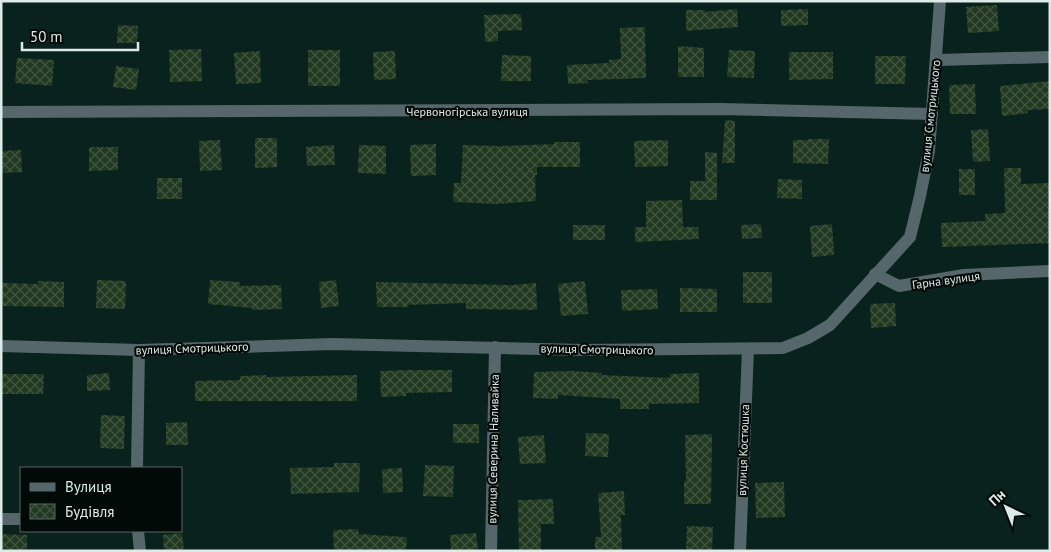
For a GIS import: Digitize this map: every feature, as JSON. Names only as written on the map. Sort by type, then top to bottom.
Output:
[{"type":"street","name":"вулиця Смотрицького","points":[[1,346],[139,350],[333,344],[583,350],[783,348],[808,338],[830,325],[910,237],[929,152],[940,1]]},
{"type":"street","points":[[937,60],[1050,58]]},
{"type":"street","name":"Червоногірська вулиця","points":[[1,112],[721,109],[932,114]]},
{"type":"street","name":"Гарна вулиця","points":[[875,274],[899,286],[964,275],[1050,272]]},
{"type":"street","name":"вулиця Северина Наливайка","points":[[491,551],[495,347]]},
{"type":"street","name":"вулиця Костюшка","points":[[740,551],[748,349]]},
{"type":"street","points":[[137,467],[139,350]]},
{"type":"street","points":[[1,518],[20,518]]},
{"type":"street","points":[[138,532],[140,551]]},
{"type":"building","points":[[997,5],[999,31],[968,33],[966,7]]},
{"type":"building","points":[[737,9],[738,27],[686,31],[686,10],[705,10],[705,12]]},
{"type":"building","points":[[808,9],[808,25],[781,26],[781,10]]},
{"type":"building","points":[[521,14],[522,30],[498,31],[498,41],[485,42],[484,15]]},
{"type":"building","points":[[118,25],[138,26],[137,43],[117,43]]},
{"type":"building","points":[[645,27],[646,78],[587,80],[588,83],[568,84],[567,65],[609,63],[609,60],[621,59],[620,28]]},
{"type":"building","points":[[678,46],[704,48],[704,77],[678,77]]},
{"type":"building","points":[[201,49],[202,81],[170,82],[169,50]]},
{"type":"building","points":[[308,50],[340,50],[340,86],[308,86]]},
{"type":"building","points":[[729,50],[755,51],[754,78],[727,77]]},
{"type":"building","points":[[260,51],[261,83],[236,84],[234,53]]},
{"type":"building","points":[[395,51],[396,79],[374,80],[373,52]]},
{"type":"building","points":[[789,52],[833,52],[833,79],[789,80]]},
{"type":"building","points":[[502,55],[531,56],[531,81],[501,81]]},
{"type":"building","points":[[875,56],[906,56],[905,84],[875,84]]},
{"type":"building","points":[[17,58],[54,60],[52,86],[15,83]]},
{"type":"building","points":[[116,66],[139,69],[136,90],[113,87]]},
{"type":"building","points":[[1050,81],[1050,109],[1028,110],[1028,113],[1002,116],[1000,86]]},
{"type":"building","points":[[975,84],[976,114],[950,114],[949,85]]},
{"type":"building","points":[[725,120],[735,121],[735,163],[722,163]]},
{"type":"building","points":[[988,129],[990,161],[973,162],[971,130]]},
{"type":"building","points":[[255,138],[277,138],[277,167],[255,168]]},
{"type":"building","points":[[829,139],[828,164],[793,163],[793,140]]},
{"type":"building","points":[[220,140],[222,170],[200,171],[199,141]]},
{"type":"building","points":[[668,140],[668,166],[635,167],[634,141]]},
{"type":"building","points":[[554,142],[580,142],[580,167],[537,167],[537,175],[535,175],[536,201],[496,204],[453,202],[454,183],[461,183],[463,145],[498,146],[554,144]]},
{"type":"building","points":[[436,144],[436,175],[411,176],[410,145]]},
{"type":"building","points":[[334,145],[335,165],[307,166],[306,147]]},
{"type":"building","points":[[359,145],[386,146],[386,174],[358,173]]},
{"type":"building","points":[[89,147],[118,147],[118,170],[89,171]]},
{"type":"building","points":[[21,150],[22,172],[1,173],[1,151]]},
{"type":"building","points":[[705,152],[717,153],[717,200],[690,200],[690,181],[705,181]]},
{"type":"building","points":[[1004,168],[1021,168],[1021,184],[1050,183],[1050,243],[942,247],[941,223],[985,221],[985,214],[1005,213]]},
{"type":"building","points":[[959,169],[975,169],[975,195],[959,195]]},
{"type":"building","points":[[157,178],[182,178],[182,199],[157,199]]},
{"type":"building","points":[[778,179],[802,180],[802,199],[777,198]]},
{"type":"building","points":[[682,200],[683,227],[698,227],[699,239],[635,242],[635,227],[646,227],[646,201]]},
{"type":"building","points":[[761,224],[762,238],[742,239],[741,225]]},
{"type":"building","points":[[832,224],[834,255],[812,257],[810,226]]},
{"type":"building","points":[[573,225],[605,225],[605,240],[573,240]]},
{"type":"building","points":[[743,272],[772,272],[772,303],[743,303]]},
{"type":"building","points":[[97,280],[126,281],[125,309],[96,308]]},
{"type":"building","points":[[210,280],[240,282],[240,286],[281,285],[282,309],[252,310],[252,308],[208,304]]},
{"type":"building","points":[[336,280],[339,306],[321,308],[319,282]]},
{"type":"building","points":[[38,281],[64,282],[64,307],[1,306],[1,283],[38,284]]},
{"type":"building","points":[[585,281],[588,314],[561,316],[558,284]]},
{"type":"building","points":[[376,282],[513,285],[536,283],[537,310],[466,309],[466,303],[377,307]]},
{"type":"building","points":[[680,288],[717,289],[717,312],[680,312]]},
{"type":"building","points":[[657,289],[658,309],[622,311],[621,290]]},
{"type":"building","points":[[895,303],[896,326],[871,328],[870,304]]},
{"type":"building","points":[[452,370],[452,392],[406,393],[406,396],[381,397],[380,371]]},
{"type":"building","points":[[574,371],[602,373],[602,375],[670,378],[670,374],[699,373],[699,403],[649,404],[649,409],[620,409],[620,399],[558,395],[558,399],[533,398],[534,372]]},
{"type":"building","points":[[109,373],[110,390],[87,391],[87,375]]},
{"type":"building","points":[[1,374],[44,374],[43,394],[1,394]]},
{"type":"building","points":[[266,375],[266,377],[357,375],[357,401],[195,401],[195,381],[240,380],[240,376]]},
{"type":"building","points":[[101,415],[125,416],[124,449],[100,448]]},
{"type":"building","points":[[187,422],[188,445],[166,445],[166,423]]},
{"type":"building","points":[[453,424],[479,424],[479,443],[453,443]]},
{"type":"building","points":[[586,433],[609,434],[608,457],[585,456]]},
{"type":"building","points":[[712,434],[711,504],[684,504],[684,481],[686,481],[685,435]]},
{"type":"building","points":[[544,435],[546,463],[520,464],[518,437]]},
{"type":"building","points":[[334,463],[360,463],[359,492],[291,494],[290,468],[334,467]]},
{"type":"building","points":[[425,465],[454,466],[453,497],[423,496]]},
{"type":"building","points":[[402,468],[403,492],[383,493],[382,469]]},
{"type":"building","points":[[784,482],[785,517],[756,518],[755,483]]},
{"type":"building","points":[[624,491],[625,515],[621,515],[622,551],[595,551],[595,537],[601,537],[598,493]]},
{"type":"building","points":[[553,499],[554,524],[541,524],[541,551],[519,551],[518,500]]},
{"type":"building","points":[[687,526],[713,527],[712,551],[686,551]]},
{"type":"building","points":[[358,529],[359,534],[405,537],[407,538],[406,551],[334,551],[333,530]]},
{"type":"building","points":[[182,533],[184,551],[164,551],[163,535]]},
{"type":"building","points":[[476,533],[478,551],[451,551],[450,535]]},
{"type":"building","points":[[1,534],[27,535],[27,551],[1,551]]}]
